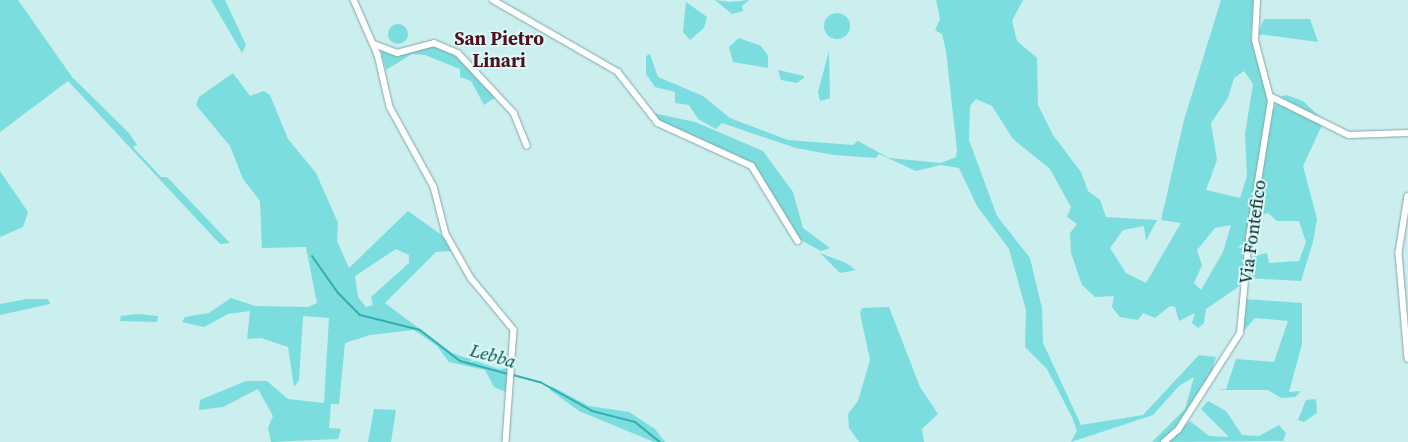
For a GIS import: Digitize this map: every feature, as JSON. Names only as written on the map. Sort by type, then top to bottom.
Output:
[{"type":"street","points":[[354,0],[373,44],[390,107],[434,187],[446,234],[471,278],[514,330],[509,374],[506,442]]},
{"type":"street","points":[[493,0],[618,72],[658,123],[752,166],[798,241]]},
{"type":"street","name":"Via Fontefico","points":[[1164,442],[1178,430],[1240,334],[1270,96],[1255,41],[1257,0]]},
{"type":"street","points":[[373,44],[397,53],[434,43],[458,53],[514,113],[527,144]]},
{"type":"street","points":[[1270,96],[1349,134],[1408,133]]},
{"type":"street","points":[[1408,196],[1399,253],[1408,359]]},
{"type":"shaded area","points":[[0,0],[18,0],[72,77],[129,133],[137,145],[133,147],[161,177],[167,177],[230,243],[220,244],[68,81],[0,132]]},
{"type":"shaded area","points":[[211,0],[225,0],[246,45],[242,53]]},
{"type":"shaded area","points":[[715,0],[730,2],[749,0],[742,6],[743,11],[732,14]]},
{"type":"shaded area","points":[[936,0],[1023,0],[1012,21],[1017,41],[1037,58],[1038,105],[1053,135],[1081,172],[1088,191],[1100,200],[1106,217],[1157,220],[1146,241],[1144,226],[1123,230],[1110,248],[1126,273],[1146,283],[1181,223],[1161,220],[1184,120],[1221,0],[1254,0],[1251,36],[1269,101],[1241,285],[1206,309],[1204,323],[1198,328],[1192,323],[1195,313],[1179,321],[1175,307],[1170,306],[1155,318],[1143,313],[1138,320],[1120,317],[1112,307],[1114,296],[1095,297],[1082,285],[1071,253],[1070,233],[1077,224],[1067,217],[1071,207],[1050,169],[1013,139],[992,106],[976,99],[970,106],[969,140],[997,216],[1030,258],[1042,308],[1043,343],[1081,425],[1143,415],[1199,355],[1216,357],[1210,378],[1179,427],[1160,442],[1152,442],[1185,409],[1194,377],[1179,386],[1153,415],[1071,442],[1077,431],[1072,417],[1047,369],[1025,347],[1026,310],[1009,249],[977,206],[959,168],[941,165],[916,171],[879,154],[876,158],[834,155],[796,148],[722,123],[716,129],[698,119],[689,105],[675,103],[675,92],[655,87],[646,74],[646,56],[650,54],[658,77],[703,96],[730,118],[788,140],[853,145],[858,141],[889,158],[941,163],[956,157],[957,150],[946,51],[942,34],[935,30],[940,19]],"holes":[[[1244,71],[1253,84],[1245,134],[1247,176],[1240,198],[1206,190],[1217,160],[1211,123],[1228,98],[1234,78]],[[1231,225],[1223,252],[1201,290],[1194,283],[1202,265],[1197,250],[1215,228]]]},
{"type":"shaded area","points":[[686,2],[707,17],[704,28],[690,40],[683,32]]},
{"type":"shaded area","points":[[837,13],[846,17],[850,26],[846,35],[837,39],[828,35],[824,26],[828,17]]},
{"type":"shaded area","points":[[1264,19],[1310,19],[1318,42],[1258,34]]},
{"type":"shaded area","points":[[398,24],[405,27],[408,34],[405,41],[398,44],[391,41],[388,34],[391,27]]},
{"type":"shaded area","points":[[739,38],[761,46],[768,56],[768,68],[733,62],[729,47]]},
{"type":"shaded area","points":[[433,44],[457,56],[496,97],[484,105],[471,81],[460,77],[460,69],[425,55],[412,54],[386,70],[381,51],[398,54]]},
{"type":"shaded area","points":[[829,51],[830,98],[820,101],[818,92]]},
{"type":"shaded area","points":[[778,70],[804,76],[804,78],[797,83],[781,80]]},
{"type":"shaded area","points":[[233,73],[250,96],[264,91],[270,95],[288,139],[316,173],[338,223],[337,241],[349,268],[408,211],[447,239],[452,251],[436,252],[385,303],[452,353],[499,369],[509,368],[506,392],[494,387],[485,370],[449,362],[437,346],[414,330],[370,335],[345,343],[339,404],[331,404],[329,428],[341,429],[338,439],[271,442],[268,428],[273,416],[258,389],[223,407],[199,410],[200,400],[246,381],[267,381],[288,399],[324,403],[329,318],[303,316],[299,380],[294,387],[288,347],[261,338],[247,339],[250,311],[228,314],[204,327],[182,322],[185,317],[209,313],[231,298],[255,306],[308,307],[317,303],[306,247],[262,248],[260,201],[243,179],[230,146],[196,105],[199,97]],"holes":[[[396,249],[409,255],[409,263],[371,297],[373,305],[366,307],[358,297],[355,276]]]},
{"type":"shaded area","points":[[1287,95],[1303,101],[1324,121],[1303,166],[1317,219],[1313,242],[1301,281],[1246,278],[1251,239],[1251,257],[1267,253],[1269,263],[1299,261],[1306,242],[1299,221],[1277,221],[1268,213],[1254,216],[1272,113],[1279,97]]},
{"type":"shaded area","points":[[653,113],[695,122],[763,151],[793,192],[803,228],[830,248],[821,251],[797,238],[752,165],[658,122]]},
{"type":"shaded area","points":[[0,171],[28,212],[23,227],[0,237]]},
{"type":"shaded area","points":[[820,253],[846,263],[856,270],[840,273]]},
{"type":"shaded area","points":[[27,299],[48,299],[50,304],[0,315],[0,304]]},
{"type":"shaded area","points":[[1244,299],[1302,303],[1302,344],[1289,392],[1301,391],[1295,397],[1281,398],[1268,390],[1217,390],[1226,389],[1236,359],[1274,362],[1288,321],[1255,318],[1242,333]]},
{"type":"shaded area","points":[[889,307],[920,387],[938,414],[922,429],[924,442],[859,442],[849,428],[848,414],[858,401],[870,360],[860,313],[862,308]]},
{"type":"shaded area","points":[[138,314],[158,316],[157,322],[120,321],[121,316]]},
{"type":"shaded area","points":[[551,386],[589,406],[629,412],[655,429],[665,442],[654,442],[579,411],[550,390]]},
{"type":"shaded area","points":[[1316,399],[1317,413],[1304,422],[1298,420],[1306,400]]},
{"type":"shaded area","points":[[1208,401],[1226,411],[1242,435],[1259,436],[1279,425],[1286,433],[1283,441],[1168,442],[1190,421],[1209,436],[1229,437],[1201,409]]},
{"type":"shaded area","points":[[374,409],[396,410],[391,442],[368,442]]},
{"type":"waterway","name":"Lebba","points":[[312,256],[338,293],[360,315],[420,330],[460,361],[508,374]]},
{"type":"waterway","name":"Lebba","points":[[513,375],[540,382],[592,411],[635,422],[660,442]]},
{"type":"district","name":"San Pietro Linari","points":[[499,50]]}]
